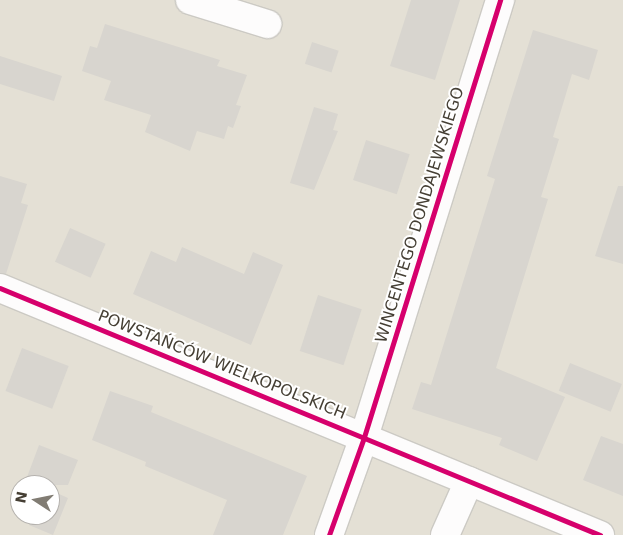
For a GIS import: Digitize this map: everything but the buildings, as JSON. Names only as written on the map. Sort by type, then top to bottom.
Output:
[{"type":"street","points":[[190,0],[267,24]]},
{"type":"street","name":"WINCENTEGO DONDAJEWSKIEGO","points":[[330,535],[364,437],[500,0]]},
{"type":"street","name":"POWSTAŃCÓW WIELKOPOLSKICH","points":[[0,288],[600,535]]},
{"type":"street","points":[[445,535],[469,481]]},
{"type":"shaded area","points":[[0,0],[623,0],[623,535],[0,535]]},
{"type":"cycle path","points":[[329,535],[364,437],[500,0]]},
{"type":"cycle path","points":[[0,288],[600,535]]}]
